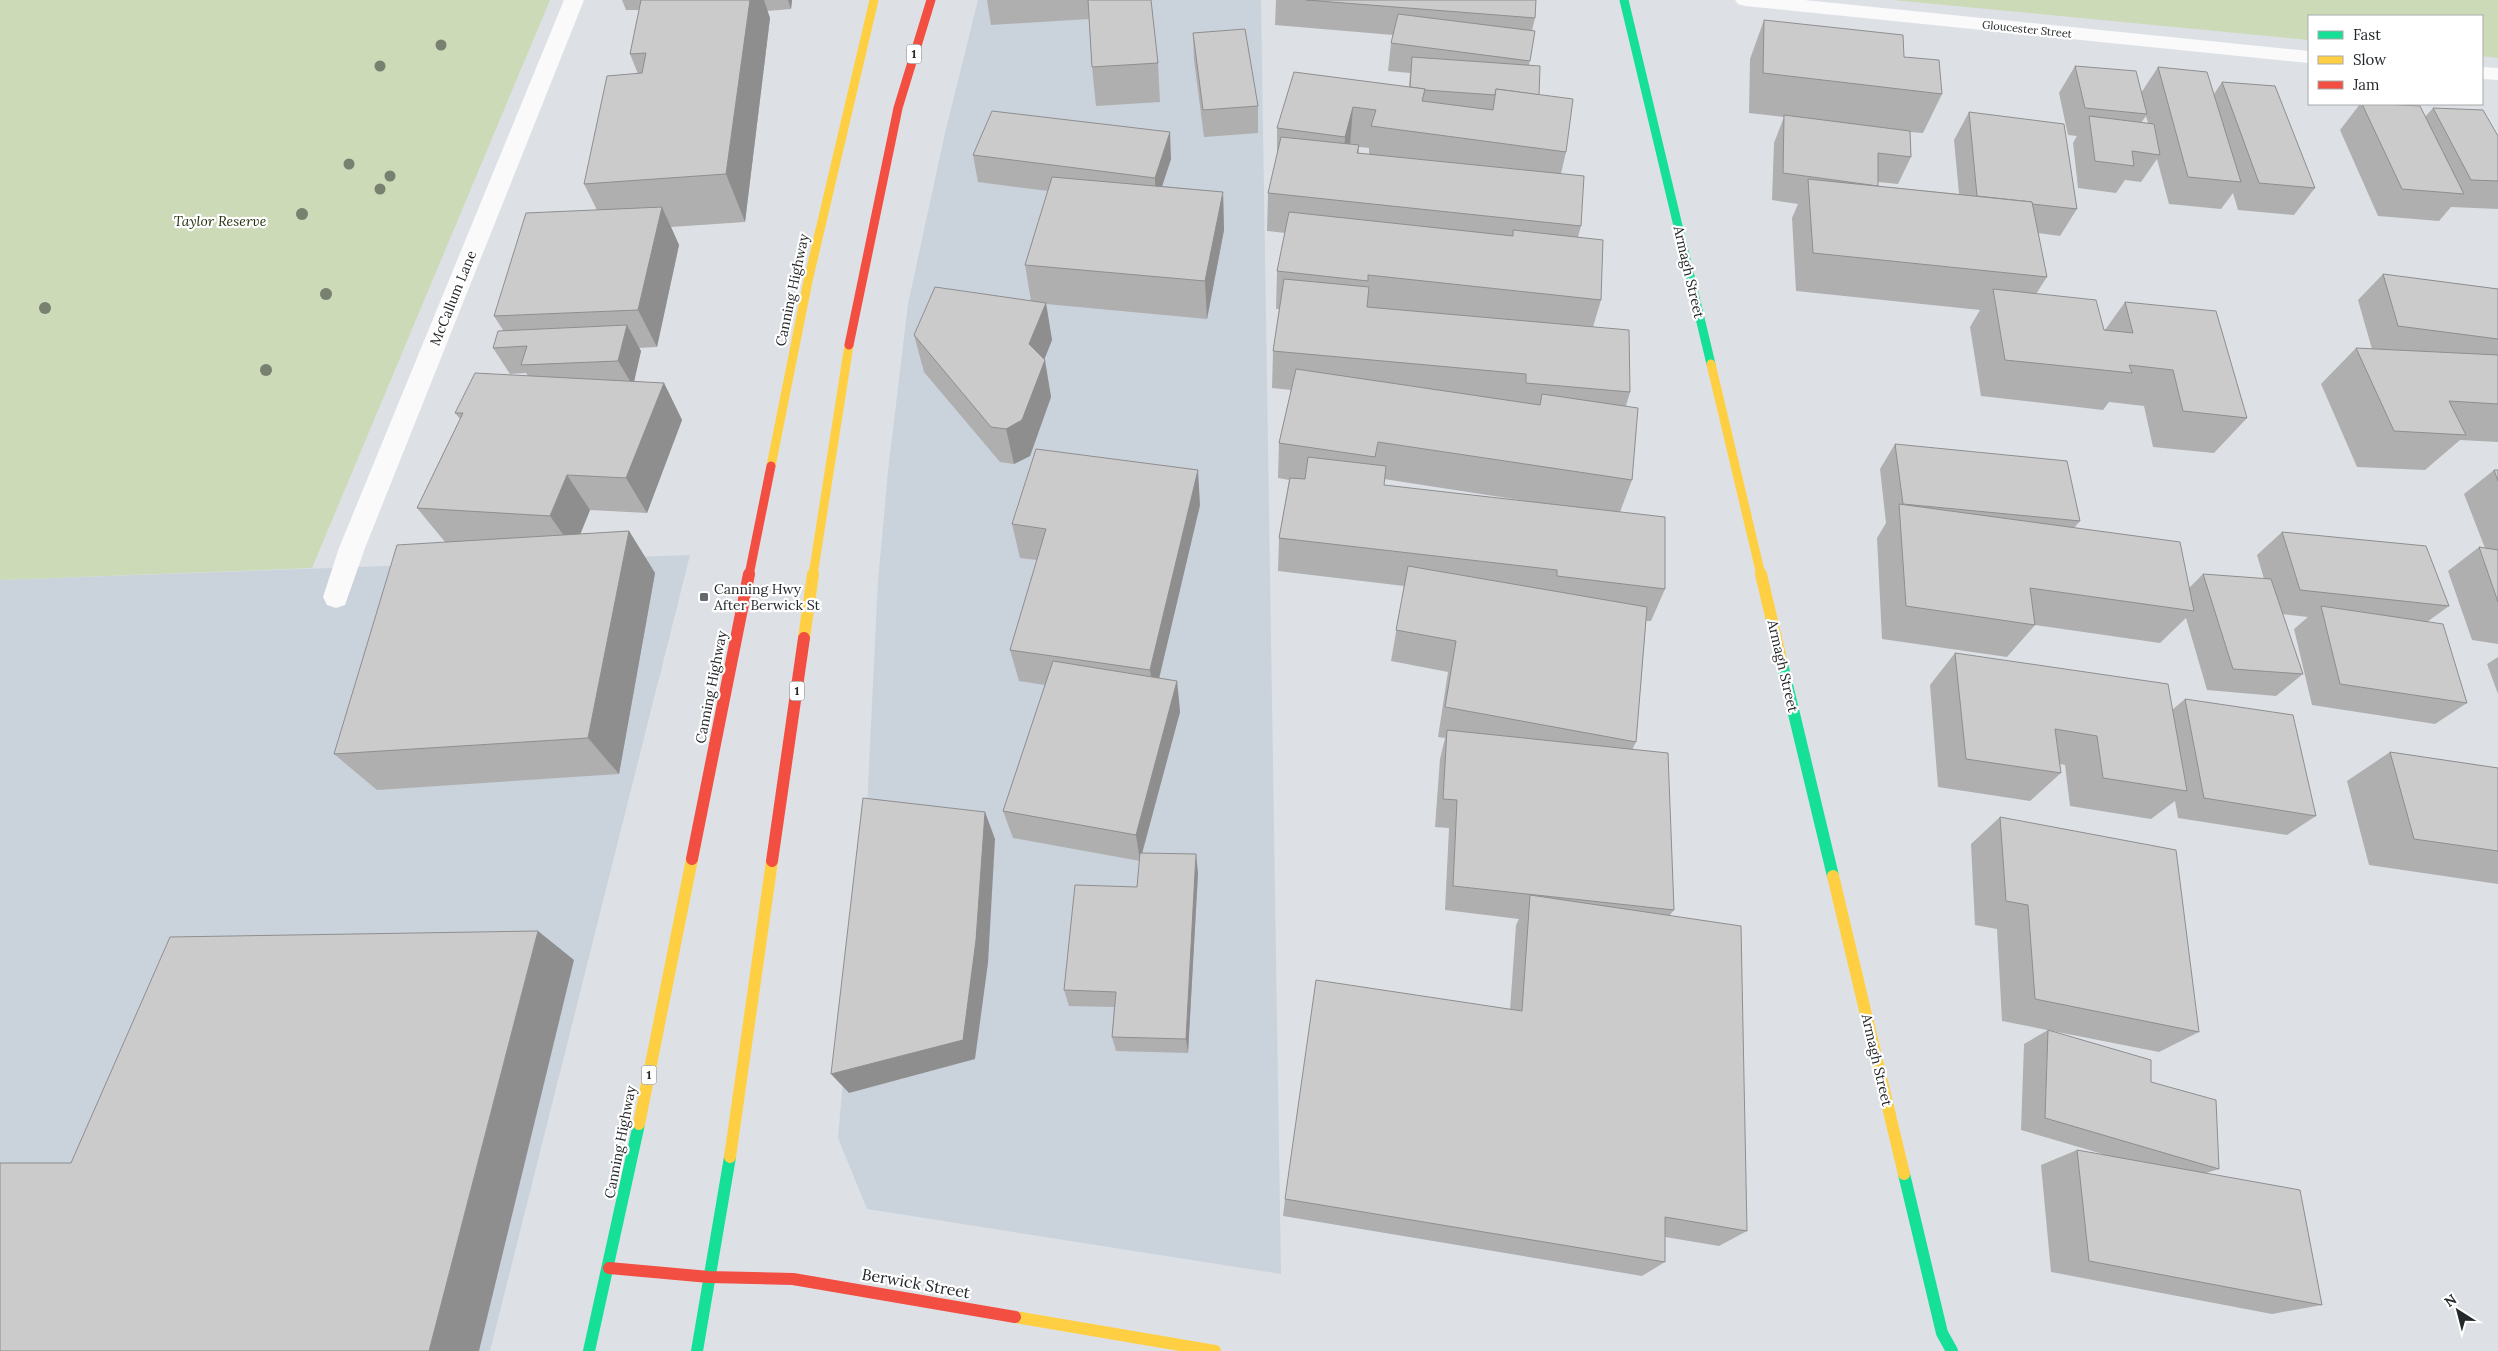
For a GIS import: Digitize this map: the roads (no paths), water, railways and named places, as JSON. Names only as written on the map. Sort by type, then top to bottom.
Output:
[{"type":"main road","name":"Canning Highway","points":[[589,1351],[609,1268],[808,281],[874,0]]},
{"type":"main road","name":"1","points":[[697,1351],[730,1160],[828,468],[859,289],[898,108],[931,0]]},
{"type":"main road","name":"Armagh Street","points":[[1624,0],[1943,1345]]},
{"type":"main road","name":"Berwick Street","points":[[609,1268],[709,1277],[793,1280],[1215,1351]]},
{"type":"street","name":"McCallum Lane","points":[[336,597],[352,548],[574,0]]},
{"type":"street","name":"Gloucester Street","points":[[1745,0],[2308,57]]},
{"type":"street","points":[[2483,73],[2498,74]]},
{"type":"place","name":"Canning Hwy After Berwick St","points":[[704,597]]},
{"type":"park label","name":"Taylor Reserve","points":[[220,221]]}]
